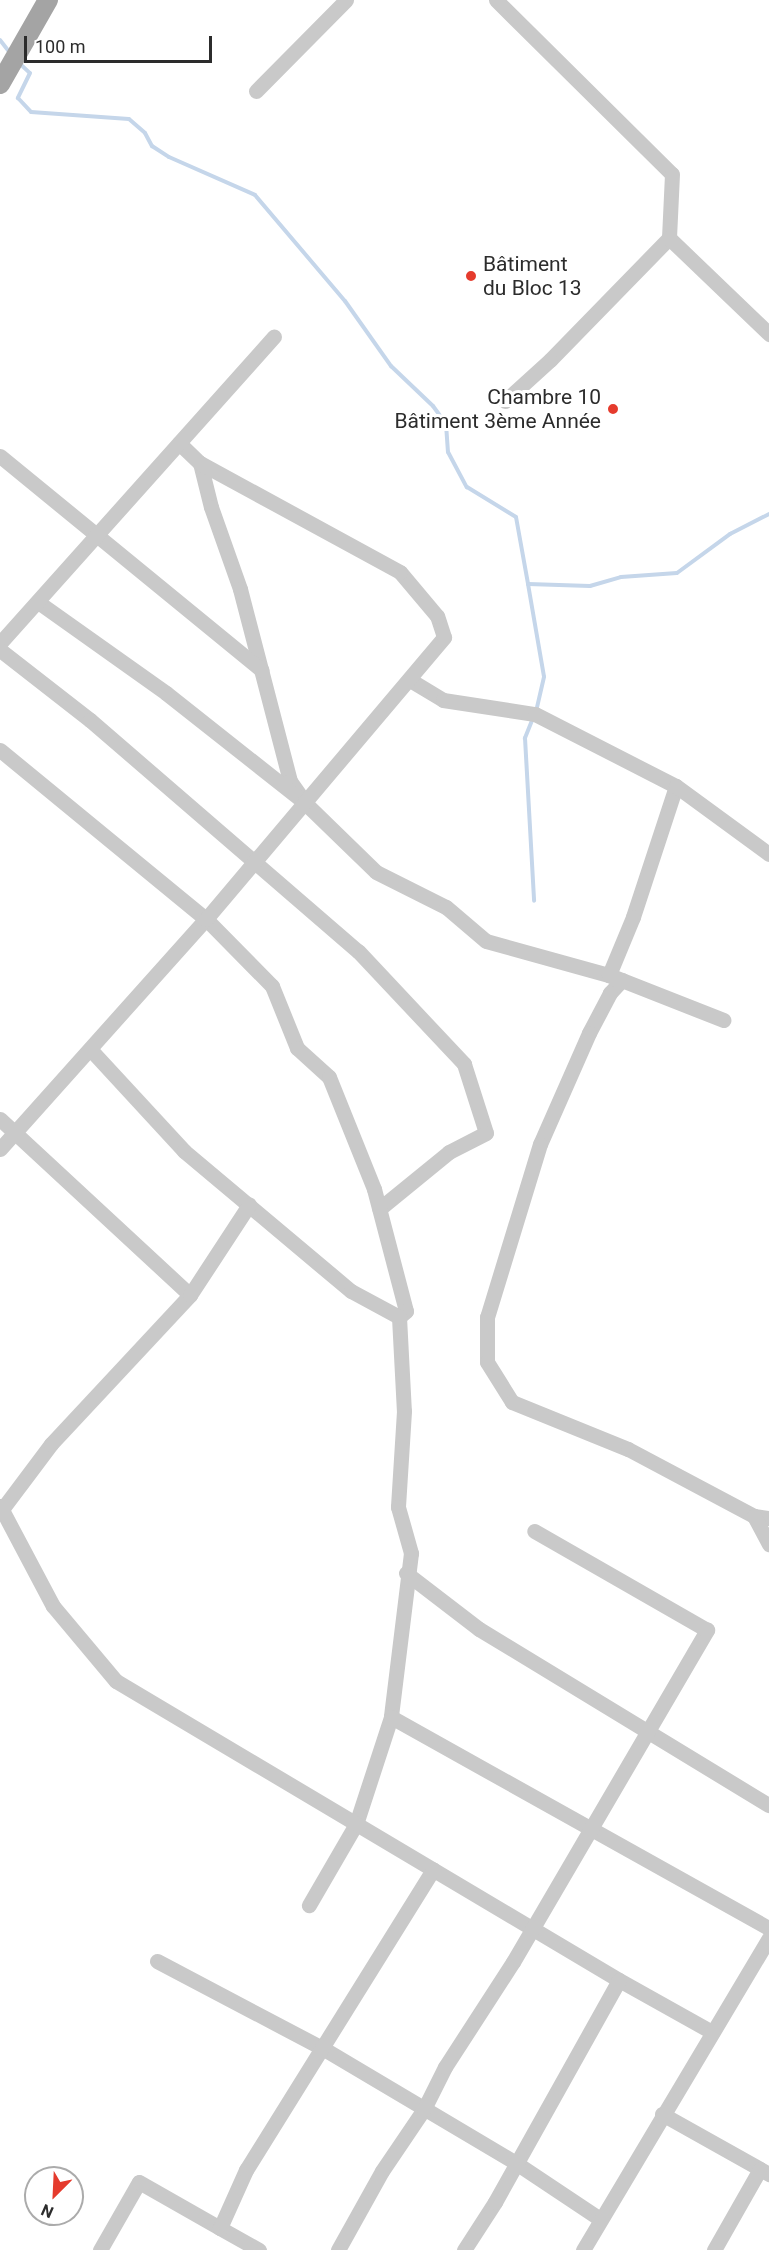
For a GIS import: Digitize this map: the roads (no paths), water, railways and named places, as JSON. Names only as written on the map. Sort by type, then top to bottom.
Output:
[{"type":"main road","points":[[3,79],[48,0]]},
{"type":"street","points":[[256,92],[346,0]]},
{"type":"street","points":[[496,0],[672,174],[669,238],[550,360],[505,401]]},
{"type":"street","points":[[669,238],[769,334]]},
{"type":"street","points":[[0,643],[274,337]]},
{"type":"street","points":[[0,1149],[206,919],[444,637],[437,616],[400,572],[200,463],[179,443]]},
{"type":"street","points":[[0,456],[261,670]]},
{"type":"street","points":[[200,463],[261,670],[290,781],[304,802]]},
{"type":"street","points":[[38,602],[166,693],[304,802],[376,872],[446,907],[486,941],[616,978],[723,1020]]},
{"type":"street","points":[[0,650],[90,720],[358,951],[464,1064],[486,1133],[449,1152],[379,1209]]},
{"type":"street","points":[[410,680],[443,700],[535,714],[676,786],[769,854]]},
{"type":"street","points":[[0,750],[206,919],[272,986],[297,1048],[329,1077],[379,1209],[406,1311],[399,1317]]},
{"type":"street","points":[[676,786],[633,916],[616,978],[540,1144],[487,1317],[487,1362],[512,1402],[627,1449],[762,1517],[769,1544]]},
{"type":"street","points":[[90,1049],[184,1151],[351,1291],[399,1317]]},
{"type":"street","points":[[0,1119],[190,1295]]},
{"type":"street","points":[[249,1205],[190,1295],[51,1444],[1,1507],[53,1606],[116,1681],[432,1870],[712,2032]]},
{"type":"street","points":[[309,1905],[356,1824],[391,1717],[406,1573],[411,1553],[398,1507],[404,1411],[399,1317]]},
{"type":"street","points":[[338,2250],[382,2171],[424,2109],[445,2067],[592,1827],[707,1630],[534,1531]]},
{"type":"street","points":[[406,1573],[479,1629],[769,1805]]},
{"type":"street","points":[[391,1717],[592,1827],[769,1928]]},
{"type":"street","points":[[220,2228],[246,2170],[324,2049],[432,1870]]},
{"type":"street","points":[[583,2250],[769,1938]]},
{"type":"street","points":[[158,1961],[324,2049],[516,2163],[600,2220]]},
{"type":"street","points":[[464,2250],[619,1980]]},
{"type":"street","points":[[662,2114],[765,2171],[714,2250]]},
{"type":"street","points":[[100,2250],[139,2182],[259,2250]]},
{"type":"waterway","points":[[0,40],[11,54]]},
{"type":"waterway","points":[[18,62],[30,73],[18,98],[31,112],[129,119],[145,133],[152,146],[169,157],[255,195],[345,301],[391,366],[433,406],[446,424],[448,452],[467,487],[516,517],[528,584],[590,586],[621,577],[677,573],[730,534],[769,514]]},
{"type":"waterway","points":[[528,584],[544,677],[536,711]]},
{"type":"waterway","points":[[533,718],[525,738],[534,901]]},
{"type":"place","name":"Bâtiment du Bloc 13","points":[[471,276]]},
{"type":"place","name":"Chambre 10 Bâtiment 3ème Année","points":[[613,409]]}]
